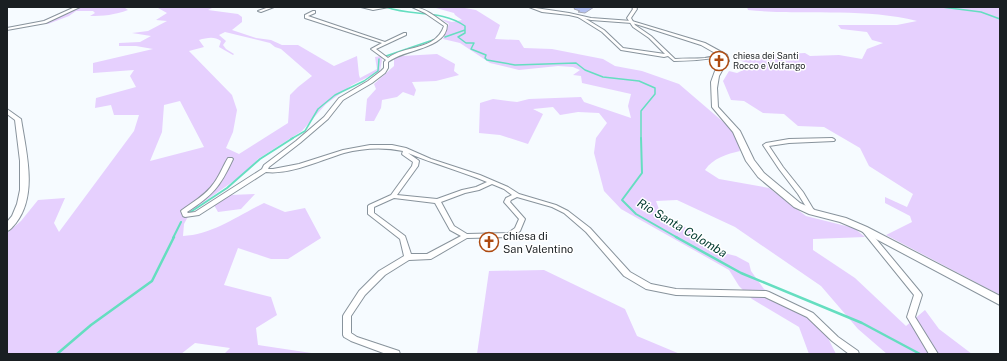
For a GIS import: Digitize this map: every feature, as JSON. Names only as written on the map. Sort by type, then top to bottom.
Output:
[{"type":"street","points":[[7,29],[45,22],[78,7]]},
{"type":"street","points":[[260,10],[272,7]]},
{"type":"street","points":[[362,7],[373,9],[386,7]]},
{"type":"street","points":[[230,159],[218,184],[206,197],[184,211],[185,215],[197,214],[265,170],[266,166],[298,142],[326,118],[341,98],[370,82],[383,72],[386,68],[388,60],[398,54],[439,40],[446,30],[446,26],[427,13],[414,7]]},
{"type":"street","points":[[531,7],[591,19],[632,22],[703,44],[725,57]]},
{"type":"street","points":[[634,7],[635,9],[629,18],[632,22],[674,60],[725,57]]},
{"type":"street","points":[[314,12],[306,17],[385,43]]},
{"type":"street","points":[[580,17],[603,31],[622,49],[664,56],[668,54]]},
{"type":"street","points":[[388,60],[372,49],[404,34]]},
{"type":"street","points":[[725,57],[726,61],[717,71],[715,79],[714,107],[736,131],[750,161],[761,175],[797,205],[812,212],[843,220],[864,229],[1000,301]]},
{"type":"street","points":[[7,111],[18,119],[26,183],[24,196],[18,210],[7,228]]},
{"type":"street","points":[[812,212],[801,193],[781,168],[766,145],[789,141],[832,140]]},
{"type":"street","points":[[265,170],[273,171],[300,166],[345,151],[378,147],[392,147],[406,150],[492,182],[517,195],[554,206],[566,212],[588,230],[627,274],[650,287],[676,292],[766,294],[810,315],[835,339],[855,354]]},
{"type":"street","points":[[393,196],[416,162],[405,154],[406,150]]},
{"type":"street","points":[[408,257],[403,238],[371,214],[371,206],[393,196],[437,201],[464,191],[477,189],[492,182]]},
{"type":"street","points":[[396,354],[354,340],[347,334],[347,316],[362,293],[382,273],[408,257],[428,257],[466,236],[510,235],[518,229],[522,219],[507,202],[508,199],[517,195]]},
{"type":"street","points":[[437,201],[452,228],[466,236]]},
{"type":"street","points":[[864,229],[918,295],[911,317],[934,354]]},
{"type":"shaded area","points":[[75,7],[128,7],[125,8],[128,10],[114,14],[95,16],[90,16],[95,13],[93,11],[76,11],[69,16],[48,24],[42,21]]},
{"type":"shaded area","points":[[150,7],[214,7],[208,10],[238,14],[242,17],[242,22],[232,30],[256,38],[271,40],[282,45],[298,45],[334,66],[357,56],[360,78],[377,69],[375,57],[381,56],[382,60],[380,71],[352,85],[326,104],[302,131],[258,159],[248,171],[191,211],[184,224],[183,236],[194,235],[225,224],[264,203],[285,212],[305,208],[321,238],[288,259],[271,259],[238,248],[224,285],[271,297],[277,315],[256,328],[258,345],[318,354],[224,354],[230,348],[195,343],[181,354],[7,354],[7,233],[21,221],[38,200],[65,198],[54,223],[59,232],[134,131],[139,115],[114,115],[111,105],[95,108],[96,98],[136,87],[130,76],[134,70],[93,73],[93,63],[153,49],[136,46],[119,46],[119,43],[140,42],[151,36],[132,33],[148,31],[167,21],[156,20],[167,13],[158,8]],"holes":[[[225,32],[270,43],[281,49],[312,76],[290,95],[288,123],[239,154],[226,148],[233,132],[237,110],[232,95],[189,51],[204,47],[199,40],[213,38],[221,41],[219,47],[233,55],[234,54],[223,45],[226,41],[219,35]],[[180,101],[204,147],[150,161],[162,132],[164,105]]]},
{"type":"shaded area","points":[[459,7],[476,10],[500,25],[495,39],[519,40],[524,48],[552,49],[603,59],[615,66],[642,71],[679,84],[735,132],[740,151],[725,155],[712,162],[705,170],[719,179],[769,188],[806,216],[854,228],[865,237],[813,239],[813,250],[855,278],[906,326],[925,310],[939,329],[972,354],[887,354],[858,329],[821,286],[735,227],[677,200],[656,201],[660,212],[691,231],[712,250],[736,256],[749,263],[751,271],[764,289],[817,316],[836,354],[809,354],[799,327],[752,299],[739,286],[729,270],[621,209],[604,191],[594,153],[596,138],[607,123],[599,113],[578,112],[560,115],[553,107],[533,109],[543,114],[528,144],[500,135],[479,133],[480,103],[493,99],[517,102],[529,99],[581,97],[584,102],[631,118],[628,106],[631,94],[582,83],[581,76],[573,75],[580,70],[573,67],[558,66],[519,70],[490,63],[460,43],[443,39],[449,24],[441,19],[452,22],[462,20],[454,13],[436,8]]},
{"type":"shaded area","points":[[747,7],[1000,7],[1000,295],[886,235],[912,222],[910,216],[885,203],[885,197],[907,207],[913,194],[869,166],[860,148],[824,127],[798,126],[784,114],[763,113],[744,101],[731,100],[723,81],[729,71],[737,73],[754,65],[738,60],[769,55],[805,53],[810,56],[839,55],[862,59],[867,49],[883,43],[872,40],[867,32],[841,29],[838,25],[897,25],[917,21],[875,14],[769,12],[748,10]]},
{"type":"shaded area","points":[[437,54],[455,64],[454,71],[459,75],[436,81],[412,82],[416,90],[414,96],[403,92],[397,97],[382,100],[381,108],[374,121],[365,121],[367,99],[376,89],[374,84],[394,66],[394,59],[402,56]]},
{"type":"shaded area","points":[[255,194],[241,209],[218,212],[214,205],[230,195]]},
{"type":"shaded area","points":[[544,270],[625,309],[637,336],[680,354],[477,354],[489,271]]},
{"type":"building","points":[[575,7],[594,7],[585,13],[578,12],[580,11],[574,9]]},
{"type":"waterway","name":"Rio Santa Colomba","points":[[386,7],[406,12],[446,17],[465,26],[465,30]]},
{"type":"waterway","points":[[942,7],[981,12],[1000,19]]},
{"type":"waterway","points":[[445,37],[465,30]]},
{"type":"waterway","name":"Rio Santa Colomba","points":[[465,30],[465,33],[458,37],[466,43],[474,43],[471,49],[486,55],[485,58],[487,60],[515,65],[576,63],[585,70],[603,77],[639,81],[655,88],[655,94],[641,111],[641,138]]},
{"type":"waterway","points":[[386,56],[433,40]]},
{"type":"waterway","points":[[291,139],[305,131],[318,109],[335,95],[364,81],[378,71],[379,59]]},
{"type":"waterway","points":[[189,213],[227,188],[260,159],[293,138]]},
{"type":"waterway","name":"Rio Santa Colomba","points":[[641,138],[642,173],[622,200],[636,214],[678,238]]},
{"type":"waterway","points":[[173,238],[181,222]]},
{"type":"waterway","points":[[57,354],[91,325],[152,281],[174,237]]},
{"type":"waterway","name":"Rio Santa Colomba","points":[[676,237],[741,273],[862,323],[920,354]]},
{"type":"place","name":"chiesa dei Santi Rocco e Volfango","points":[[719,61]]},
{"type":"place","name":"chiesa di San Valentino","points":[[489,242]]}]
